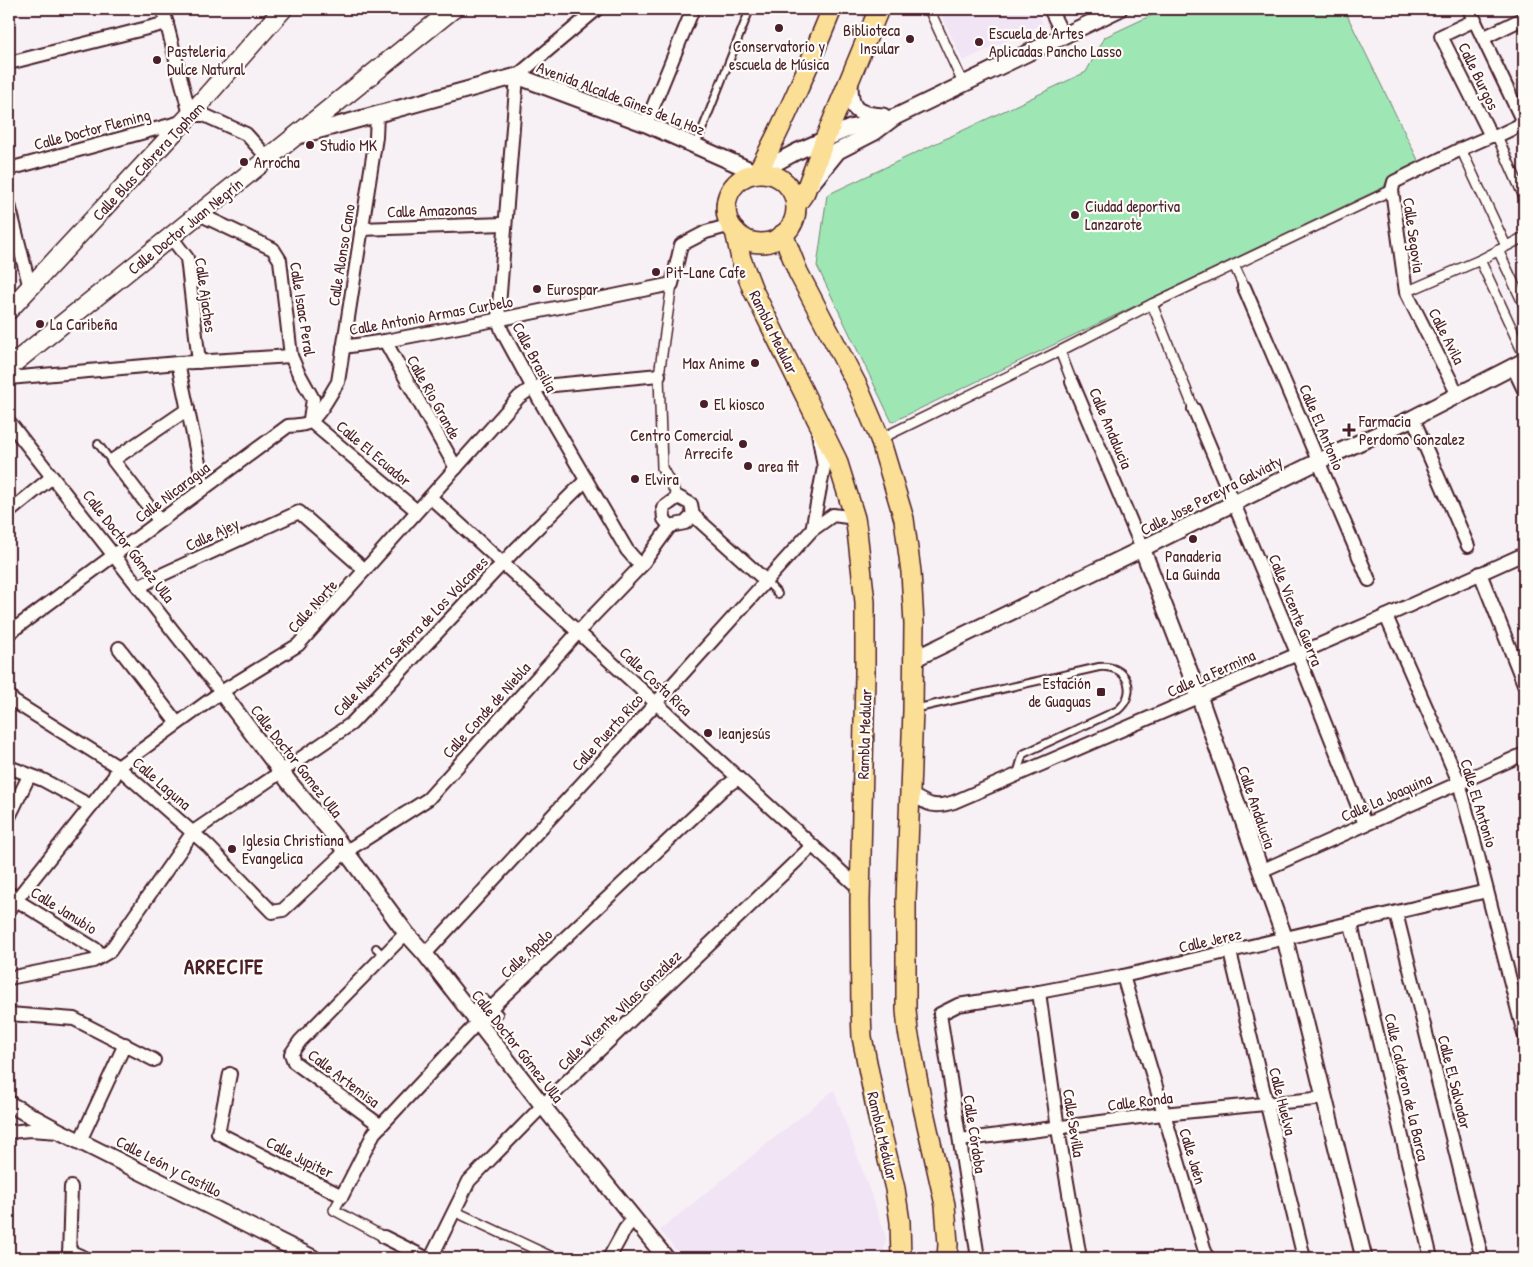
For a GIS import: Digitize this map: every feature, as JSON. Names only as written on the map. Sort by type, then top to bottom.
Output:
[{"type":"main road","name":"Calle Doctor Juan Negrín","points":[[9,367],[454,9]]},
{"type":"main road","points":[[757,173],[776,138],[832,9]]},
{"type":"main road","points":[[801,198],[783,180],[771,174],[757,173],[742,178],[733,186],[728,197],[728,217],[733,228],[743,238],[755,242],[766,242],[783,234],[791,225],[879,9]]},
{"type":"main road","name":"Calle Blas Cabrera Topham","points":[[9,310],[187,118],[281,10]]},
{"type":"main road","name":"Rambla Medular","points":[[733,228],[741,259],[753,290],[837,460],[855,518],[865,602],[860,889],[860,1002],[862,1037],[878,1118],[895,1189],[900,1222],[901,1258]]},
{"type":"main road","points":[[783,234],[798,272],[858,387],[880,439],[904,519],[911,572],[914,659],[906,900],[906,1010],[908,1031],[922,1103],[945,1205],[947,1258]]},
{"type":"street","points":[[163,9],[187,118],[204,115],[246,134],[268,158]]},
{"type":"street","points":[[517,76],[597,9]]},
{"type":"street","points":[[646,124],[693,9]]},
{"type":"street","points":[[929,9],[963,82]]},
{"type":"street","points":[[1050,9],[1063,35]]},
{"type":"street","points":[[801,198],[838,151],[875,132],[895,117],[963,82],[1119,9]]},
{"type":"street","points":[[880,439],[1393,186],[1461,149],[1524,123],[1472,15]]},
{"type":"street","name":"Calle Burgos","points":[[1472,15],[1441,36],[1524,197]]},
{"type":"street","points":[[1483,38],[1524,18]]},
{"type":"street","points":[[9,63],[167,23]]},
{"type":"street","name":"Avenida Alcalde Gines de la Hoz","points":[[296,136],[517,76],[646,124],[757,173]]},
{"type":"street","name":"Calle Brasilia","points":[[517,76],[498,319],[502,331],[533,388],[586,480],[627,550],[641,566]]},
{"type":"street","points":[[850,80],[850,99],[855,109],[866,114],[895,117]]},
{"type":"street","name":"Calle Alonso Cano","points":[[310,421],[330,396],[338,382],[376,137],[377,114]]},
{"type":"street","points":[[757,173],[850,128],[895,117]]},
{"type":"street","name":"Calle Doctor Fleming","points":[[9,169],[187,118]]},
{"type":"street","points":[[1461,149],[1524,305]]},
{"type":"street","name":"Calle Segovia","points":[[1393,186],[1406,292]]},
{"type":"street","points":[[9,205],[30,288]]},
{"type":"street","name":"Calle Isaac Peral","points":[[200,214],[273,249],[280,260],[291,356],[313,398],[310,421]]},
{"type":"street","name":"Calle Amazonas","points":[[361,229],[504,224]]},
{"type":"street","points":[[733,228],[706,232],[681,244],[672,284],[659,375],[662,468],[678,497],[691,504],[693,515],[766,581]]},
{"type":"street","name":"Calle Ajaches","points":[[171,237],[187,258],[199,362]]},
{"type":"street","points":[[1406,292],[1480,260],[1524,237]]},
{"type":"street","points":[[1480,260],[1524,355]]},
{"type":"street","points":[[1234,265],[1244,287]]},
{"type":"street","name":"Calle Antonio Armas Curbelo","points":[[343,347],[385,341],[672,284]]},
{"type":"street","name":"Calle El Antonio","points":[[1244,287],[1369,580]]},
{"type":"street","name":"Calle Avila","points":[[1406,292],[1458,395]]},
{"type":"street","points":[[1152,304],[1194,409]]},
{"type":"street","name":"Calle Rio Grande","points":[[385,341],[456,468]]},
{"type":"street","points":[[1060,351],[1072,382]]},
{"type":"street","points":[[9,378],[178,363],[291,356]]},
{"type":"street","points":[[178,363],[204,488]]},
{"type":"street","points":[[1519,364],[1524,390]]},
{"type":"street","name":"Calle Jose Pereyra Galviaty","points":[[914,659],[1319,460],[1413,418],[1519,364]]},
{"type":"street","points":[[533,388],[659,375]]},
{"type":"street","name":"Calle Andalucia","points":[[1072,382],[1142,548],[1199,696],[1285,939],[1364,1258]]},
{"type":"street","name":"Calle Norte","points":[[9,911],[12,896],[91,806],[114,777],[118,767],[220,692],[298,645],[519,397],[533,388]]},
{"type":"street","points":[[159,520],[113,460],[188,409]]},
{"type":"street","name":"Calle Vicente Guerra","points":[[1194,409],[1297,653],[1365,824]]},
{"type":"street","points":[[1413,418],[1468,546]]},
{"type":"street","points":[[812,530],[824,467],[816,419]]},
{"type":"street","name":"Calle Nicaragua","points":[[9,634],[159,520],[288,426],[302,425],[310,421]]},
{"type":"street","name":"Calle El Ecuador","points":[[310,421],[417,511]]},
{"type":"street","name":"Calle Doctor Gómez Ulla","points":[[9,422],[220,692]]},
{"type":"street","points":[[9,512],[52,477]]},
{"type":"street","name":"Calle Nuestra Señora de Los Volcanes","points":[[193,832],[351,724],[572,492],[586,480]]},
{"type":"street","name":"Calle Costa Rica","points":[[430,497],[860,889]]},
{"type":"street","points":[[678,497],[663,508],[664,519],[670,526],[685,523],[693,515]]},
{"type":"street","name":"Calle Ajey","points":[[139,587],[299,512],[366,570]]},
{"type":"street","name":"Calle Puerto Rico","points":[[425,954],[812,530],[833,515],[855,518]]},
{"type":"street","name":"Calle Conde de Niebla","points":[[272,912],[283,910],[345,852],[428,799],[641,566],[670,526]]},
{"type":"street","name":"Calle La Fermina","points":[[909,793],[932,805],[941,806],[1386,616],[1524,554]]},
{"type":"street","points":[[1480,574],[1524,684]]},
{"type":"street","name":"Calle El Antonio","points":[[1386,616],[1459,782],[1524,1034]]},
{"type":"street","points":[[119,648],[177,724]]},
{"type":"street","name":"Calle Doctor Gomez Ulla","points":[[220,692],[345,852]]},
{"type":"street","name":"Calle Laguna","points":[[10,699],[118,767],[193,832],[272,912]]},
{"type":"street","name":"Calle La Joaquina","points":[[1261,871],[1524,754]]},
{"type":"street","points":[[9,766],[29,776],[43,780],[91,806]]},
{"type":"street","points":[[9,817],[29,776]]},
{"type":"street","name":"Calle Apolo","points":[[342,1196],[374,1134],[492,1006],[724,788],[738,778]]},
{"type":"street","points":[[9,978],[97,958],[110,951],[193,832]]},
{"type":"street","name":"Calle Vicente Vilas González","points":[[431,1258],[469,1181],[542,1106],[812,846]]},
{"type":"street","name":"Calle Doctor Gómez Ulla","points":[[345,852],[542,1106],[666,1258]]},
{"type":"street","name":"Calle Jerez","points":[[940,1014],[958,1005],[1123,976],[1487,891]]},
{"type":"street","name":"Calle Janubio","points":[[12,896],[97,950],[97,958]]},
{"type":"street","name":"Calle El Salvador","points":[[1396,913],[1482,1258]]},
{"type":"street","name":"Calle Calderon de la Barca","points":[[1351,924],[1431,1258]]},
{"type":"street","name":"Calle Artemisa","points":[[381,1126],[294,1062],[291,1054],[300,1041],[380,952],[406,933]]},
{"type":"street","name":"Calle Huelva","points":[[1230,952],[1304,1258]]},
{"type":"street","name":"Calle Jaén","points":[[1123,976],[1207,1258]]},
{"type":"street","name":"Calle Sevilla","points":[[1039,992],[1058,1128],[1080,1258]]},
{"type":"street","points":[[9,1014],[74,1019],[154,1060]]},
{"type":"street","name":"Calle Córdoba","points":[[940,1014],[978,1258]]},
{"type":"street","points":[[80,1141],[125,1044]]},
{"type":"street","name":"Calle Jupiter","points":[[230,1074],[218,1133],[342,1196],[334,1210],[426,1258]]},
{"type":"street","name":"Calle Ronda","points":[[960,1140],[1163,1114],[1325,1098]]},
{"type":"street","name":"Calle León y Castillo","points":[[9,1104],[313,1258]]},
{"type":"street","points":[[9,1132],[30,1130],[61,1132]]},
{"type":"street","points":[[71,1187],[69,1255],[85,1258]]},
{"type":"street","points":[[454,1211],[554,1258]]},
{"type":"street","points":[[609,1258],[625,1229],[634,1218]]},
{"type":"lane","points":[[696,145],[750,9]]},
{"type":"lane","points":[[98,444],[109,458],[113,460]]},
{"type":"lane","points":[[766,581],[778,594]]},
{"type":"lane","points":[[913,710],[1099,667],[1113,667],[1124,676],[1129,690],[1128,698],[1124,705],[1118,710],[1023,754],[1016,775]]},
{"type":"shaded area","name":"Escuela de Artes Aplicadas Pancho Lasso","points":[[939,9],[1036,9],[1043,24],[963,61]]},
{"type":"shaded area","points":[[834,1090],[886,1237],[883,1258],[682,1258],[660,1230]]},
{"type":"green space","name":"Ciudad deportiva Lanzarote","points":[[1165,9],[1344,9],[1419,162],[1388,178],[1384,187],[892,422],[817,266],[827,195],[1086,72],[1105,37]]},
{"type":"place","name":"Conservatorio y escuela de Música","points":[[779,28]]},
{"type":"place","name":"Biblioteca Insular","points":[[910,39]]},
{"type":"place","name":"Escuela de Artes Aplicadas Pancho Lasso","points":[[979,42]]},
{"type":"place","name":"Pasteleria Dulce Natural","points":[[157,60]]},
{"type":"place","name":"Studio MK","points":[[310,145]]},
{"type":"place","name":"Arrocha","points":[[244,162]]},
{"type":"place","name":"Ciudad deportiva Lanzarote","points":[[1075,215]]},
{"type":"place","name":"Pit-Lane Cafe","points":[[656,272]]},
{"type":"place","name":"Eurospar","points":[[537,289]]},
{"type":"place","name":"La Caribeña","points":[[40,324]]},
{"type":"place","name":"Max Anime","points":[[755,363]]},
{"type":"place","name":"El kiosco","points":[[704,404]]},
{"type":"place","name":"Farmacia Perdomo Gonzalez","points":[[1349,430]]},
{"type":"place","name":"Centro Comercial Arrecife","points":[[743,444]]},
{"type":"place","name":"area fit","points":[[748,466]]},
{"type":"place","name":"Elvira","points":[[635,479]]},
{"type":"place","name":"Panaderia La Guinda","points":[[1193,539]]},
{"type":"place","name":"Estación de Guaguas","points":[[1101,692]]},
{"type":"place","name":"Ieanjesús","points":[[708,733]]},
{"type":"place","name":"Iglesia Christiana Evangelica","points":[[232,849]]},
{"type":"district","name":"ARRECIFE","points":[[224,967]]}]
